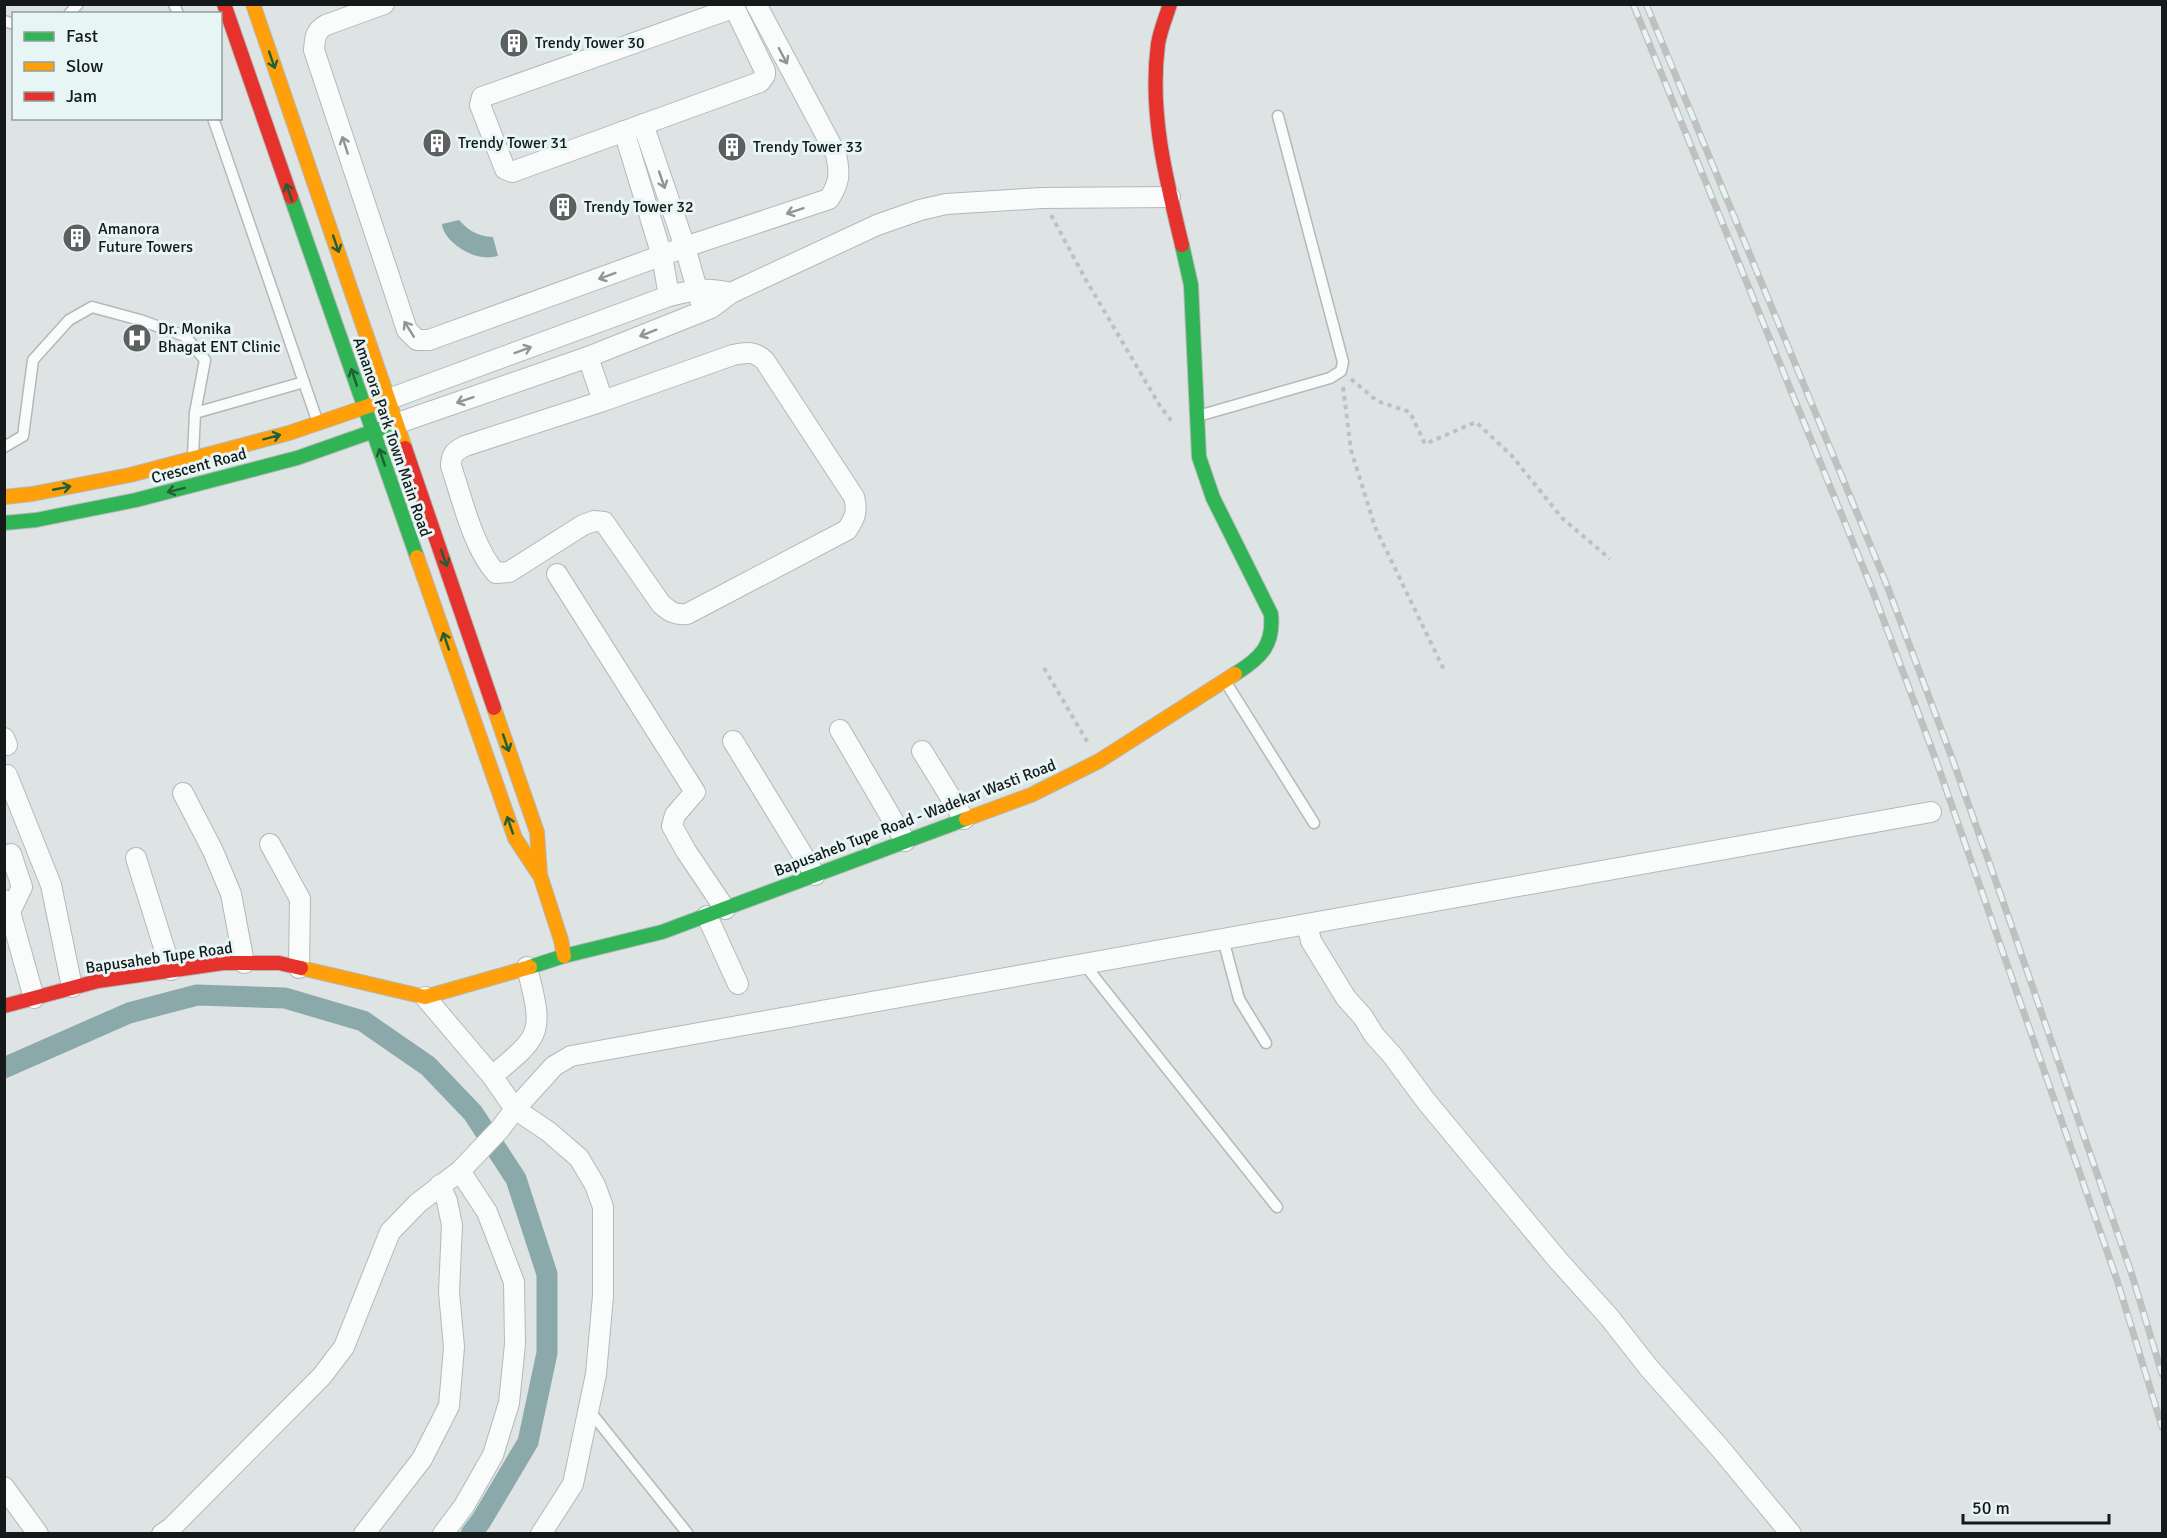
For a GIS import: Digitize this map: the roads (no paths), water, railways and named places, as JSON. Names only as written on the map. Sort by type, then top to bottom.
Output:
[{"type":"street","name":"Amanora Park Town Main Road","points":[[224,4],[515,838],[540,875]]},
{"type":"street","name":"Amanora Park Town Main Road","points":[[253,4],[537,832],[540,875],[564,956]]},
{"type":"street","points":[[384,4],[318,30],[314,50],[407,330],[417,340],[429,340],[829,199],[838,185],[839,168],[836,154],[756,4]]},
{"type":"street","name":"Bapusaheb Tupe Road - Wadekar Wasti Road","points":[[564,956],[662,932],[1031,795],[1099,761],[1245,668],[1265,649],[1273,633],[1271,614],[1213,498],[1199,457],[1191,285],[1162,163],[1155,98],[1158,42],[1170,4]]},
{"type":"street","points":[[730,9],[734,10],[765,71],[760,82],[634,128],[512,172],[503,166],[480,100],[485,95],[730,9]]},
{"type":"street","points":[[634,128],[669,296]]},
{"type":"street","points":[[634,128],[685,248],[703,311]]},
{"type":"street","points":[[398,423],[588,357],[711,308],[731,293],[877,225],[920,210],[946,204],[1042,198],[1170,197]]},
{"type":"street","points":[[389,399],[669,296],[697,289],[714,289],[731,293]]},
{"type":"street","points":[[746,352],[757,354],[765,361],[854,497],[857,509],[854,519],[847,530],[687,614],[670,612],[661,604],[604,522],[594,521],[583,525],[509,572],[496,573],[486,562],[479,546],[451,466],[451,458],[455,451],[603,401],[733,355],[746,352]]},
{"type":"street","points":[[588,357],[603,401]]},
{"type":"street","name":"Crescent Road","points":[[4,523],[36,520],[125,502],[290,433],[389,399]]},
{"type":"street","name":"Crescent Road","points":[[4,497],[32,494],[130,475],[196,471],[297,458],[398,423]]},
{"type":"street","points":[[557,574],[695,792],[675,815],[672,826],[716,912],[738,984]]},
{"type":"street","points":[[467,702],[490,694]]},
{"type":"street","points":[[840,730],[905,842]]},
{"type":"street","points":[[733,741],[815,875]]},
{"type":"street","points":[[922,751],[964,819]]},
{"type":"street","points":[[7,775],[51,885],[72,987]]},
{"type":"street","points":[[183,793],[213,851],[231,894],[244,963]]},
{"type":"street","points":[[162,1533],[171,1528],[322,1376],[344,1347],[390,1232],[418,1203],[460,1171],[554,1066],[571,1056],[1932,812]]},
{"type":"street","points":[[270,844],[300,899],[299,968]]},
{"type":"street","points":[[11,854],[22,887],[7,906],[34,998]]},
{"type":"street","points":[[136,858],[171,970]]},
{"type":"street","points":[[1307,924],[1311,941],[1346,998],[1363,1017],[1374,1035],[1392,1054],[1419,1092],[1557,1259],[1622,1333],[1648,1368],[1719,1447],[1791,1533]]},
{"type":"street","name":"Bapusaheb Tupe Road","points":[[4,1006],[98,981],[223,963],[279,963],[424,997],[564,956]]},
{"type":"street","points":[[492,1076],[524,1050],[537,1028],[537,1008],[527,967]]},
{"type":"street","points":[[424,997],[492,1076],[515,1109],[549,1132],[579,1158],[595,1185],[603,1207],[603,1296],[596,1374],[573,1484],[541,1533]]},
{"type":"street","points":[[443,1533],[464,1506],[493,1455],[509,1403],[515,1344],[514,1282],[487,1212],[460,1171]]},
{"type":"street","points":[[364,1533],[422,1459],[449,1406],[454,1347],[448,1292],[452,1225],[447,1201],[440,1185]]},
{"type":"street","points":[[4,1487],[39,1533]]},
{"type":"lane","points":[[1197,416],[1330,378],[1341,371],[1343,362],[1278,116]]},
{"type":"lane","points":[[214,120],[318,423]]},
{"type":"lane","points":[[4,447],[23,436],[33,360],[69,320],[92,307],[140,320],[184,336],[205,360],[195,413],[196,471]]},
{"type":"lane","points":[[195,413],[304,382]]},
{"type":"lane","points":[[1225,681],[1314,823]]},
{"type":"lane","points":[[1223,939],[1239,999],[1266,1043]]},
{"type":"lane","points":[[1084,964],[1277,1207]]},
{"type":"lane","points":[[589,1410],[688,1533]]},
{"type":"water","points":[[459,220],[474,232],[493,237],[498,256],[486,257],[470,254],[451,241],[443,230],[442,224]]},
{"type":"waterway","points":[[4,1068],[129,1013],[197,995],[285,998],[363,1021],[428,1066],[473,1113],[516,1179],[547,1274],[547,1353],[528,1442],[471,1534]]},
{"type":"railway","points":[[1633,4],[1872,589],[1937,763],[2117,1280],[2162,1427]]},
{"type":"railway","points":[[1646,4],[1886,583],[1952,758],[2132,1275],[2162,1374]]},
{"type":"place","name":"Trendy Tower 30","points":[[514,43]]},
{"type":"place","name":"Trendy Tower 31","points":[[437,143]]},
{"type":"place","name":"Trendy Tower 33","points":[[732,147]]},
{"type":"place","name":"Trendy Tower 32","points":[[563,207]]},
{"type":"place","name":"Amanora Future Towers","points":[[77,238]]},
{"type":"place","name":"Dr. Monika Bhagat ENT Clinic","points":[[137,338]]}]
